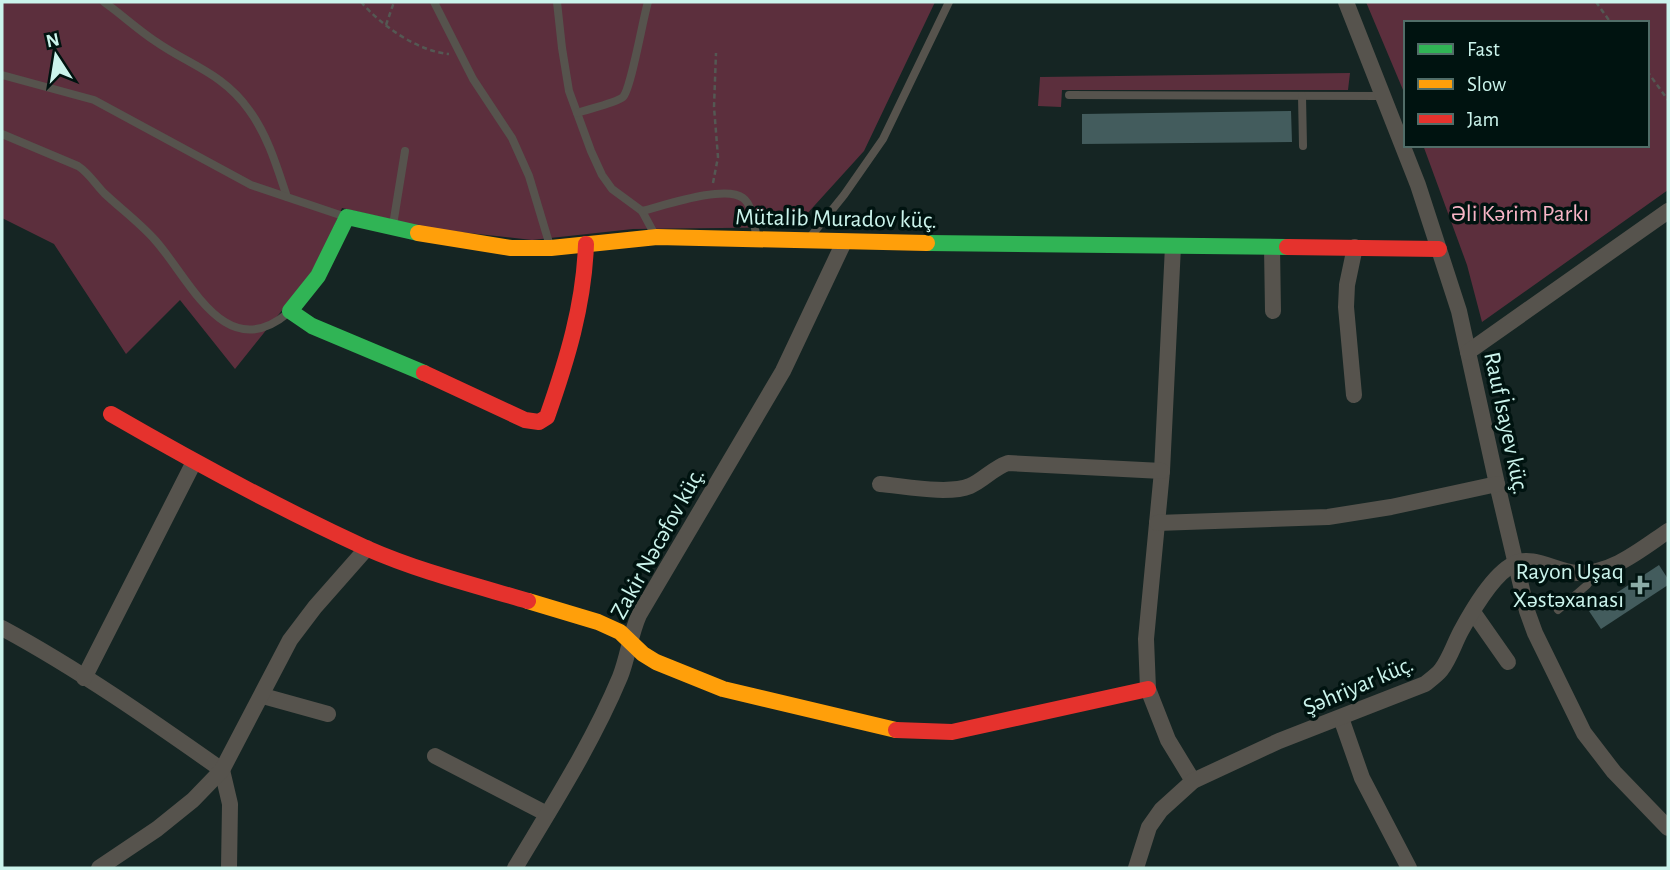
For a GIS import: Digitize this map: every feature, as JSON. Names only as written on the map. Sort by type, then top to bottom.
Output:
[{"type":"street","name":"Rauf İsayev küç.","points":[[1346,2],[1384,96],[1459,311],[1497,484],[1535,633],[1584,733],[1614,772],[1668,828]]},
{"type":"street","points":[[1468,352],[1668,211]]},
{"type":"street","name":"Mütalib Muradov küç.","points":[[347,217],[438,238],[551,248],[657,237],[844,242],[1439,249]]},
{"type":"street","points":[[347,217],[318,276],[290,311],[312,326],[387,356],[525,420],[539,422],[547,417],[571,349],[586,277],[586,244]]},
{"type":"street","name":"Zakir Nəcəfov küç.","points":[[515,868],[571,774],[620,676],[639,615],[783,371],[844,242]]},
{"type":"street","points":[[1174,246],[1162,471],[1146,639],[1148,689],[1168,740],[1193,780]]},
{"type":"street","points":[[1272,247],[1273,311]]},
{"type":"street","points":[[1354,247],[1346,307],[1354,395]]},
{"type":"street","points":[[111,414],[194,462],[367,548],[431,572],[598,622],[620,632],[656,663],[723,689],[896,730],[953,732],[1148,689]]},
{"type":"street","points":[[84,678],[194,462]]},
{"type":"street","points":[[880,484],[951,490],[970,486],[995,467],[1008,463],[1162,471]]},
{"type":"street","points":[[1157,523],[1328,517],[1391,507],[1497,484]]},
{"type":"street","points":[[1516,562],[1536,562],[1575,573],[1596,572],[1613,566],[1668,531]]},
{"type":"street","points":[[99,868],[157,829],[193,800],[222,770],[290,640],[367,548]]},
{"type":"street","name":"Şəhriyar küç.","points":[[1136,868],[1149,827],[1161,810],[1193,780],[1279,741],[1425,684],[1447,661],[1473,612],[1502,572],[1516,562]]},
{"type":"street","points":[[1473,612],[1508,662]]},
{"type":"street","points":[[2,628],[164,729],[222,770],[230,804],[229,868]]},
{"type":"street","points":[[262,696],[328,714]]},
{"type":"street","points":[[1341,718],[1362,778],[1409,868]]},
{"type":"street","points":[[435,757],[547,814]]},
{"type":"lane","points":[[104,2],[156,42],[203,67],[226,84],[248,109],[270,146],[287,197]]},
{"type":"lane","points":[[434,2],[473,79],[512,138],[529,176],[551,248]]},
{"type":"lane","points":[[557,2],[567,80],[602,175],[612,189],[642,211],[657,237]]},
{"type":"lane","points":[[577,113],[619,100],[626,95],[648,2]]},
{"type":"lane","points":[[807,240],[844,195],[883,139],[949,2]]},
{"type":"lane","points":[[2,75],[94,100],[251,185],[347,217]]},
{"type":"lane","points":[[1069,95],[1384,96]]},
{"type":"lane","points":[[1302,96],[1303,146]]},
{"type":"lane","points":[[2,134],[86,171],[106,195],[156,241],[207,309],[223,322],[257,330],[277,322],[290,311]]},
{"type":"lane","points":[[393,228],[405,151]]},
{"type":"lane","points":[[642,211],[716,193],[733,193],[744,198],[750,208],[757,238]]},
{"type":"lane","points":[[1558,610],[1587,585],[1596,572]]},
{"type":"path","points":[[361,2],[386,25],[433,53],[461,56]]},
{"type":"path","points":[[386,25],[394,2]]},
{"type":"path","points":[[1596,2],[1610,21]]},
{"type":"path","points":[[716,53],[714,107],[718,157],[713,180],[716,193]]},
{"type":"path","points":[[1649,74],[1668,100]]},
{"type":"green space","points":[[2,2],[935,2],[864,151],[795,227],[633,229],[532,240],[432,229],[342,208],[316,268],[235,369],[180,300],[126,354],[54,244],[2,218]]},
{"type":"green space","name":"Əli Kərim Parkı","points":[[1366,2],[1668,2],[1668,190],[1482,322],[1467,265],[1424,147],[1649,147],[1649,21],[1404,21],[1404,92]]},
{"type":"green space","points":[[1350,73],[1348,90],[1062,90],[1061,107],[1038,106],[1040,77]]},
{"type":"building","points":[[1291,111],[1292,142],[1082,144],[1082,114]]},
{"type":"building","points":[[1659,565],[1668,579],[1668,585],[1601,629],[1589,611]]},
{"type":"traffic: fast","points":[[418,233],[347,217],[318,276],[290,311],[312,326],[424,373]]},
{"type":"traffic: fast","points":[[927,243],[1287,247]]},
{"type":"traffic: slow","points":[[418,233],[511,248],[551,248],[657,237],[927,243]]},
{"type":"traffic: slow","points":[[528,601],[598,622],[620,632],[643,654],[656,662],[723,689],[896,730]]},
{"type":"traffic: jam","points":[[424,373],[525,420],[539,422],[547,417],[573,332],[582,289],[586,244]]},
{"type":"traffic: jam","points":[[1287,247],[1439,249]]},
{"type":"traffic: jam","points":[[111,414],[237,484],[366,548],[426,571],[528,601]]},
{"type":"traffic: jam","points":[[896,730],[952,732],[1148,689]]},
{"type":"place","name":"Rayon Uşaq Xəstəxanası","points":[[1640,585]]}]
